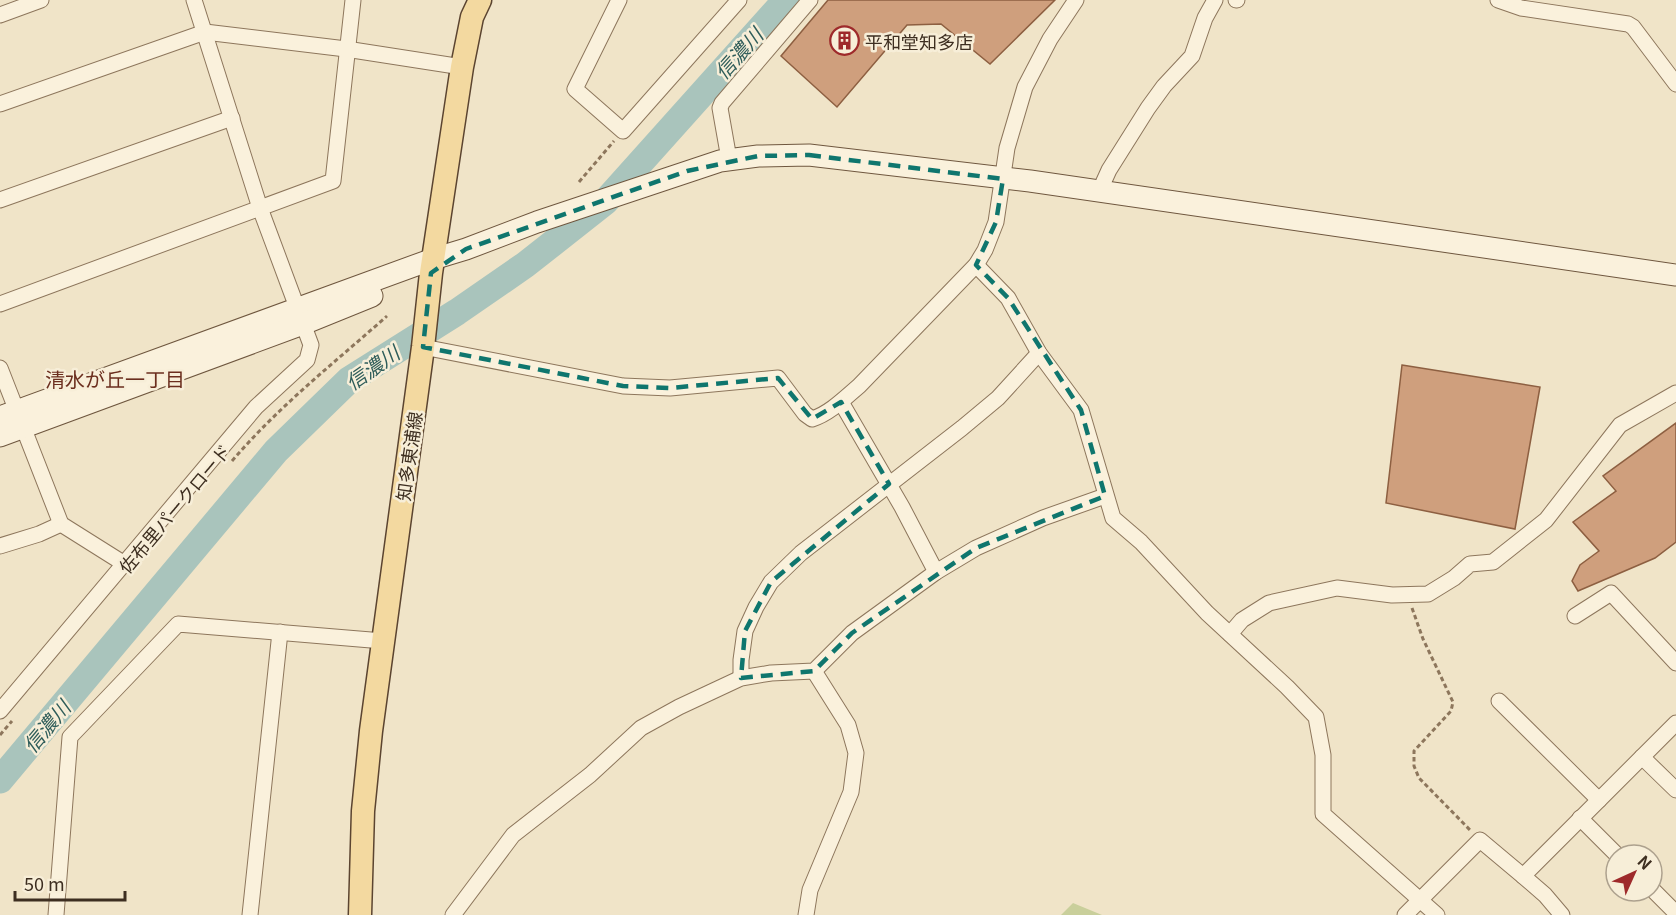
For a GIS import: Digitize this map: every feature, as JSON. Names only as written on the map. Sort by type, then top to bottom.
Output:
[{"type":"main road","name":"知多東浦線","points":[[360,915],[363,811],[383,641],[432,266],[462,68],[474,6]]},
{"type":"street","points":[[0,15],[41,0]]},
{"type":"street","points":[[0,711],[256,407],[307,360],[311,345],[260,208],[194,0]]},
{"type":"street","points":[[0,304],[333,182],[353,0]]},
{"type":"street","points":[[619,0],[575,88],[623,131],[739,0]]},
{"type":"street","points":[[729,159],[720,108],[722,103],[810,0]]},
{"type":"street","points":[[423,347],[623,386],[670,388],[778,378],[805,414],[812,419],[818,417],[841,402],[939,306],[976,265],[985,250],[996,222],[1007,148],[1025,87],[1050,39],[1076,0]]},
{"type":"street","points":[[1099,192],[1109,170],[1148,108],[1164,86],[1192,56],[1205,18],[1215,0]]},
{"type":"street","points":[[1498,0],[1521,8],[1628,24],[1633,27],[1676,84]]},
{"type":"street","points":[[0,104],[205,32],[346,49],[462,68]]},
{"type":"street","points":[[0,200],[232,118]]},
{"type":"street","points":[[0,435],[13,418],[300,316],[432,266],[466,249],[537,222],[720,160],[758,156],[809,155],[1003,179],[1676,275]]},
{"type":"street","points":[[976,265],[1008,298],[1039,353],[1081,410],[1113,518],[1141,542],[1207,613],[1316,717],[1323,755],[1323,814],[1437,915]]},
{"type":"street","points":[[741,678],[745,631],[771,582],[801,553],[963,428],[998,398],[1039,353]]},
{"type":"street","points":[[0,368],[13,418],[61,524],[123,563]]},
{"type":"street","points":[[1230,634],[1242,620],[1269,603],[1337,588],[1392,595],[1428,594],[1454,578],[1470,564],[1493,561],[1546,520],[1620,425],[1676,393]]},
{"type":"street","points":[[841,402],[889,484],[936,572]]},
{"type":"street","points":[[453,915],[513,835],[590,775],[640,728],[741,678],[771,673],[814,671],[852,633],[936,572],[976,548],[1033,522],[1105,496]]},
{"type":"street","points":[[0,546],[39,534],[61,524]]},
{"type":"street","points":[[1575,616],[1611,593],[1676,663]]},
{"type":"street","points":[[56,915],[70,737],[178,624],[383,641]]},
{"type":"street","points":[[250,915],[280,632]]},
{"type":"street","points":[[806,915],[810,890],[851,792],[856,753],[848,725],[814,671]]},
{"type":"street","points":[[1499,701],[1599,800]]},
{"type":"street","points":[[1523,876],[1676,723]]},
{"type":"street","points":[[1642,757],[1676,790]]},
{"type":"street","points":[[1580,818],[1605,843]]},
{"type":"street","points":[[1405,915],[1480,840],[1545,895],[1562,915]]},
{"type":"street","points":[[1664,900],[1676,912],[1670,915]]},
{"type":"path","points":[[579,182],[623,131]]},
{"type":"path","name":"佐布里パークロード","points":[[226,468],[254,434],[292,398],[387,316]]},
{"type":"path","points":[[1408,594],[1423,639],[1453,702],[1451,711],[1414,751],[1414,766],[1419,778],[1480,840]]},
{"type":"path","points":[[0,735],[15,717]]},
{"type":"highlighted area","points":[[809,155],[1003,179],[996,222],[976,265],[1008,298],[1081,410],[1105,496],[976,548],[852,633],[814,671],[741,678],[745,631],[771,582],[889,484],[841,402],[812,419],[778,378],[670,388],[623,386],[423,347],[431,273],[466,249],[687,171],[758,156]]},
{"type":"green space","points":[[1073,903],[1102,915],[1061,915]]},
{"type":"building","name":"平和堂知多店","points":[[828,0],[1055,0],[990,64],[941,24],[907,25],[837,107],[781,56]]},
{"type":"building","points":[[1402,365],[1540,387],[1515,529],[1386,503]]},
{"type":"building","points":[[1676,423],[1676,542],[1655,558],[1578,591],[1572,581],[1580,565],[1599,551],[1573,522],[1616,491],[1603,476]]},
{"type":"waterway","name":"信濃川","points":[[0,780],[276,451],[349,380],[457,312],[525,265],[605,202],[786,0]]},
{"type":"place","name":"平和堂知多店","points":[[844,41]]},
{"type":"district","name":"清水が丘一丁目","points":[[115,378]]}]
